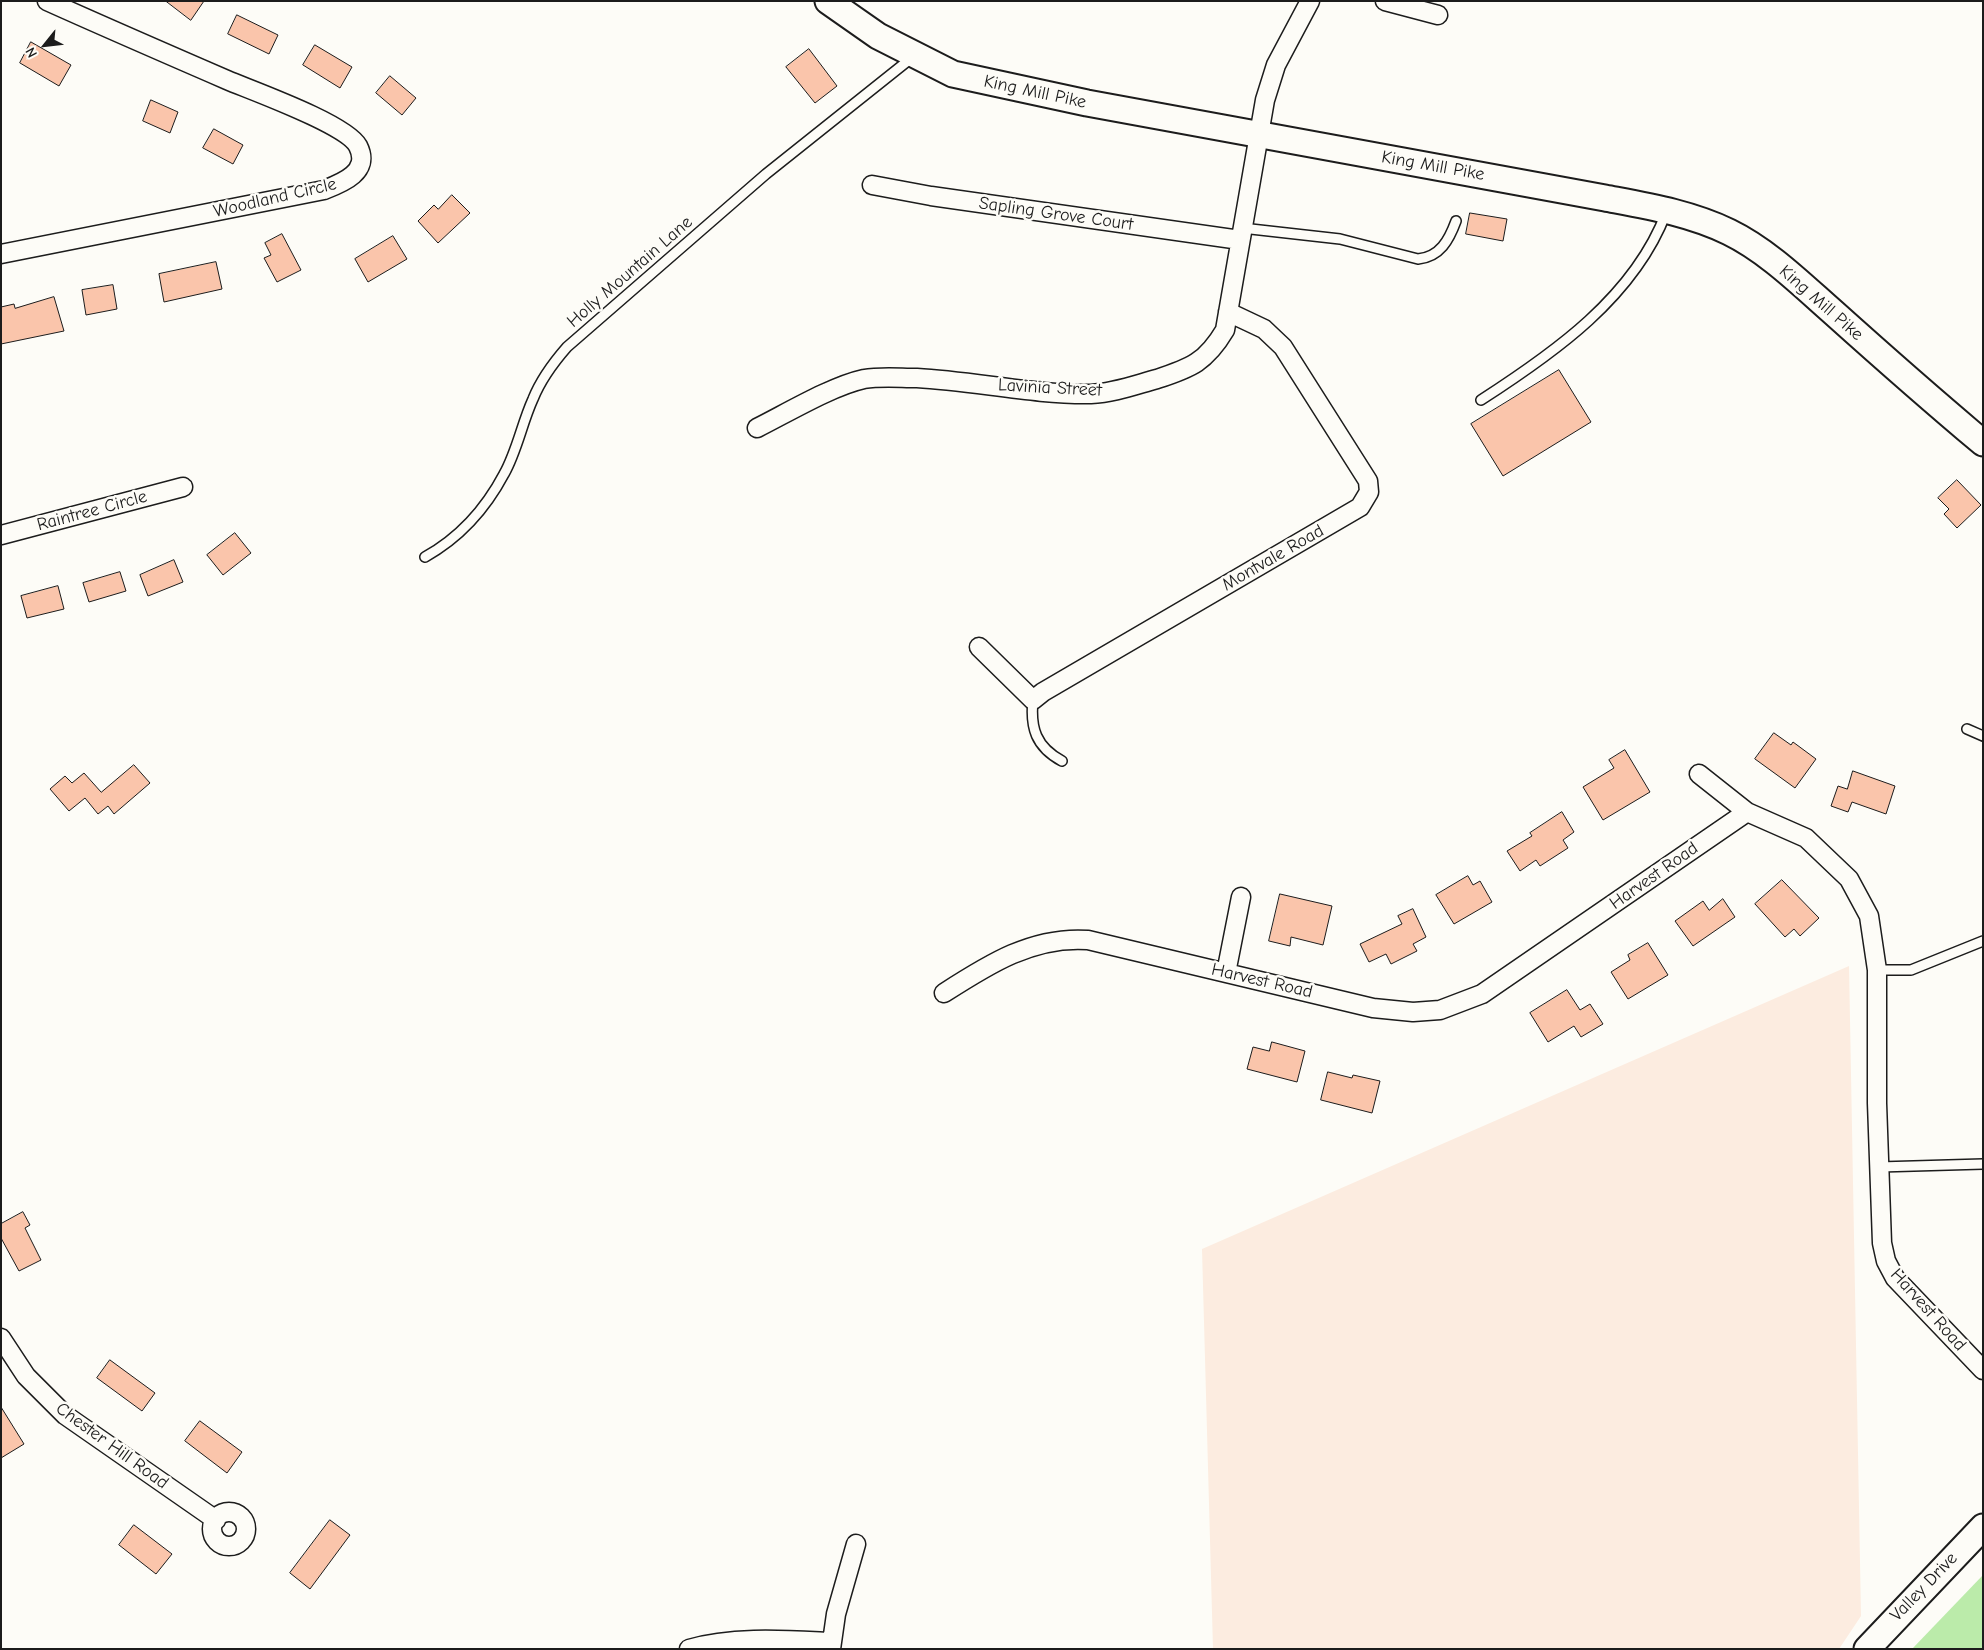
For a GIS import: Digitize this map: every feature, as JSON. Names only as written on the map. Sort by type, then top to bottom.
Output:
[{"type":"main road","name":"King Mill Pike","points":[[828,1],[878,36],[914,56],[953,74],[1012,88],[1667,210],[1702,221],[1730,232],[1756,248],[1804,287],[1983,444]]},
{"type":"main road","name":"Valley Drive","points":[[1867,1649],[1983,1527]]},
{"type":"street","name":"Woodland Circle","points":[[1,254],[324,190],[347,181],[354,176],[360,167],[361,156],[358,146],[351,139],[306,112],[47,1]]},
{"type":"street","name":"Lavinia Street","points":[[757,428],[820,396],[863,379],[885,377],[942,380],[1091,394],[1124,389],[1187,369],[1205,358],[1214,349],[1225,330],[1258,134],[1276,64],[1310,1]]},
{"type":"street","points":[[1385,1],[1438,15]]},
{"type":"street","name":"Sapling Grove Court","points":[[872,185],[931,196],[1241,234]]},
{"type":"street","name":"Montvale Road","points":[[1033,700],[1043,692],[1360,507],[1369,492],[1368,481],[1361,469],[1283,347],[1264,329],[1228,312]]},
{"type":"street","name":"Raintree Circle","points":[[1,535],[183,487]]},
{"type":"street","points":[[979,647],[1033,700]]},
{"type":"street","points":[[1699,774],[1746,812]]},
{"type":"street","name":"Harvest Road","points":[[944,993],[990,964],[1032,945],[1069,938],[1088,940],[1373,1008],[1413,1012],[1440,1010],[1482,994],[1746,812],[1806,838],[1849,879],[1869,916],[1877,970],[1879,1167],[1882,1243],[1890,1270],[1895,1278],[1934,1321],[1983,1370]]},
{"type":"street","points":[[1226,973],[1241,897]]},
{"type":"street","name":"Chester Hill Road","points":[[1,1338],[26,1376],[65,1415],[216,1520]]},
{"type":"street","points":[[689,1649],[748,1641],[790,1640],[831,1646],[836,1614],[856,1544]]},
{"type":"lane","name":"Holly Mountain Lane","points":[[426,557],[445,546],[459,534],[483,506],[499,482],[516,447],[536,390],[566,347],[766,174],[914,56]]},
{"type":"lane","points":[[1481,400],[1546,354],[1613,298],[1651,247],[1667,210]]},
{"type":"lane","points":[[1241,234],[1340,239],[1418,259],[1429,258],[1436,253],[1446,243],[1456,221]]},
{"type":"lane","points":[[1033,700],[1033,725],[1040,744],[1047,752],[1062,761]]},
{"type":"lane","points":[[1967,728],[1983,736]]},
{"type":"lane","points":[[1877,970],[1911,970],[1983,941]]},
{"type":"lane","points":[[1879,1167],[1983,1164]]},
{"type":"shaded area","points":[[1849,966],[1861,1616],[1839,1649],[1213,1649],[1202,1249]]},
{"type":"green space","points":[[1983,1575],[1983,1649],[1912,1649]]},
{"type":"building","points":[[166,1],[204,1],[191,20]]},
{"type":"building","points":[[237,15],[278,35],[269,54],[228,34]]},
{"type":"building","points":[[31,42],[71,65],[59,86],[20,63]]},
{"type":"building","points":[[315,45],[352,67],[340,88],[303,65]]},
{"type":"building","points":[[809,49],[837,86],[815,103],[786,67]]},
{"type":"building","points":[[390,76],[416,98],[402,115],[376,93]]},
{"type":"building","points":[[151,100],[178,112],[170,133],[143,121]]},
{"type":"building","points":[[214,129],[243,145],[233,164],[203,148]]},
{"type":"building","points":[[452,195],[470,213],[438,243],[418,221],[434,205],[438,209]]},
{"type":"building","points":[[1470,213],[1507,219],[1503,241],[1466,234]]},
{"type":"building","points":[[282,234],[301,270],[277,282],[264,258],[271,255],[265,243]]},
{"type":"building","points":[[393,236],[407,259],[368,282],[355,259]]},
{"type":"building","points":[[216,262],[222,289],[164,302],[159,274]]},
{"type":"building","points":[[113,285],[117,309],[86,315],[82,290]]},
{"type":"building","points":[[54,297],[64,331],[1,344],[1,307],[14,304],[15,308]]},
{"type":"building","points":[[1559,370],[1591,422],[1503,476],[1471,424]]},
{"type":"building","points":[[1957,480],[1981,505],[1957,528],[1944,514],[1949,509],[1938,498]]},
{"type":"building","points":[[235,533],[251,553],[223,575],[207,555]]},
{"type":"building","points":[[174,560],[183,582],[148,596],[140,575]]},
{"type":"building","points":[[120,572],[126,591],[89,602],[83,583]]},
{"type":"building","points":[[58,586],[64,609],[27,618],[21,596]]},
{"type":"building","points":[[1774,733],[1791,745],[1793,742],[1816,759],[1795,788],[1755,759]]},
{"type":"building","points":[[1625,750],[1650,792],[1603,820],[1583,787],[1614,768],[1609,760]]},
{"type":"building","points":[[134,765],[150,783],[114,814],[108,806],[98,814],[85,798],[69,811],[50,789],[65,776],[72,783],[84,773],[101,792]]},
{"type":"building","points":[[1853,771],[1895,786],[1886,814],[1852,802],[1848,812],[1831,806],[1838,786],[1847,789]]},
{"type":"building","points":[[1562,812],[1574,832],[1563,840],[1568,848],[1540,866],[1536,860],[1520,871],[1507,851],[1532,836],[1530,833]]},
{"type":"building","points":[[1468,876],[1473,885],[1480,881],[1492,902],[1454,924],[1436,895]]},
{"type":"building","points":[[1782,880],[1819,918],[1800,936],[1794,929],[1785,937],[1755,904]]},
{"type":"building","points":[[1280,894],[1332,906],[1323,945],[1291,937],[1290,946],[1269,941]]},
{"type":"building","points":[[1723,899],[1735,917],[1693,946],[1675,921],[1703,901],[1709,910]]},
{"type":"building","points":[[1413,909],[1426,937],[1413,944],[1417,951],[1391,964],[1386,954],[1369,962],[1360,944],[1402,924],[1398,916]]},
{"type":"building","points":[[1648,943],[1668,975],[1628,999],[1611,972],[1630,960],[1628,955]]},
{"type":"building","points":[[1567,990],[1580,1010],[1590,1004],[1603,1024],[1581,1037],[1574,1026],[1548,1042],[1530,1013]]},
{"type":"building","points":[[1272,1042],[1305,1051],[1297,1082],[1247,1069],[1253,1047],[1269,1051]]},
{"type":"building","points":[[1328,1072],[1352,1078],[1353,1075],[1380,1081],[1372,1113],[1321,1100]]},
{"type":"building","points":[[23,1212],[30,1225],[25,1228],[41,1260],[19,1271],[1,1238],[1,1224]]},
{"type":"building","points":[[110,1360],[155,1393],[142,1411],[97,1378]]},
{"type":"building","points":[[1,1407],[24,1444],[1,1458]]},
{"type":"building","points":[[200,1421],[242,1452],[227,1473],[185,1441]]},
{"type":"building","points":[[330,1520],[350,1535],[310,1589],[290,1573]]},
{"type":"building","points":[[134,1525],[172,1554],[156,1574],[119,1545]]}]
